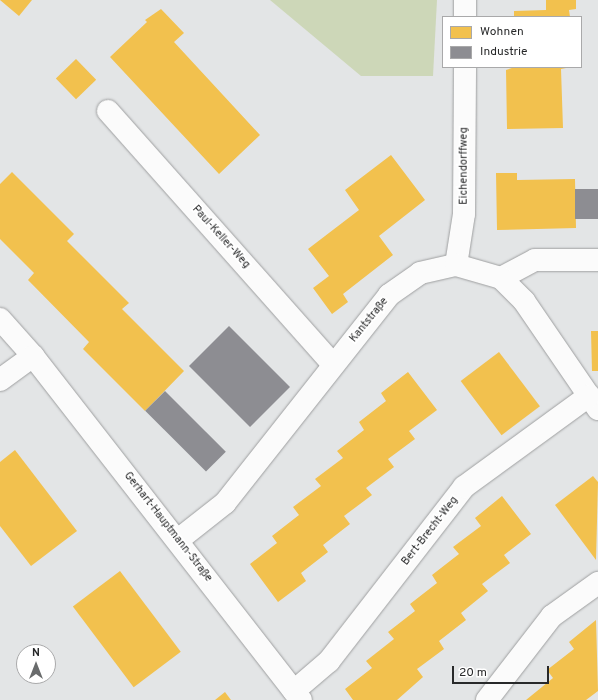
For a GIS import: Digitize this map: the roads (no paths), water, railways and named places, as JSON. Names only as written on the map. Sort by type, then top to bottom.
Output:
[{"type":"street","points":[[465,0],[465,16]]},
{"type":"street","name":"Eichendorffweg","points":[[456,265],[464,214],[465,68]]},
{"type":"street","name":"Paul-Keller-Weg","points":[[108,111],[333,364]]},
{"type":"street","points":[[501,278],[535,260],[598,260]]},
{"type":"street","name":"Kantstraße","points":[[178,540],[225,503],[333,364],[389,295],[420,272],[456,265],[501,278],[524,301],[594,402]]},
{"type":"street","name":"Gerhart-Hauptmann-Straße","points":[[0,318],[33,356],[298,695]]},
{"type":"street","points":[[0,380],[33,356]]},
{"type":"street","name":"Bert-Brecht-Weg","points":[[298,695],[329,661],[464,487],[594,402]]},
{"type":"street","points":[[487,700],[552,616],[598,583]]}]
